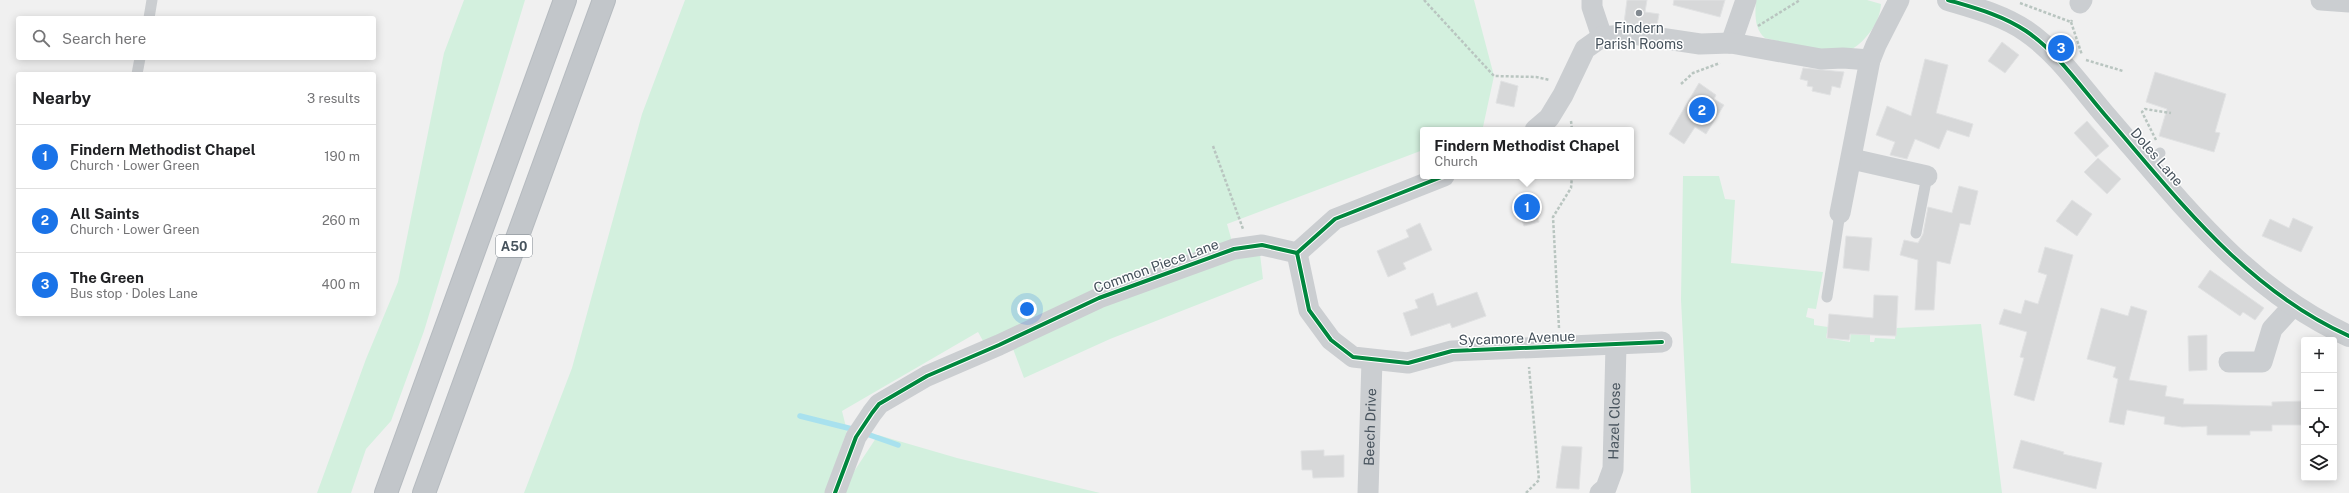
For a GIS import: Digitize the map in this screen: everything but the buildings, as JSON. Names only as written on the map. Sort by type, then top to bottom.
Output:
[{"type":"highway","name":"A50","points":[[386,493],[565,0]]},
{"type":"highway","name":"A50","points":[[424,493],[604,0]]},
{"type":"street","points":[[1592,0],[1592,7],[1602,37]]},
{"type":"street","points":[[1731,43],[1746,0]]},
{"type":"street","points":[[1840,213],[1852,159],[1870,60],[1898,0]]},
{"type":"street","name":"Doles Lane","points":[[1948,0],[1987,11],[2027,32],[2050,53],[2154,158],[2235,260],[2293,306],[2349,336]]},
{"type":"street","points":[[2321,0],[2346,1]]},
{"type":"street","points":[[1538,127],[1549,118],[1569,83],[1585,50],[1602,37],[1633,34],[1700,44],[1731,43],[1821,59],[1843,58],[1870,60]]},
{"type":"street","points":[[1852,159],[1927,176]]},
{"type":"street","points":[[1297,254],[1335,219],[1436,179]]},
{"type":"street","name":"Common Piece Lane","points":[[835,493],[859,431],[879,404],[927,376],[999,345],[1099,298],[1234,249],[1262,245],[1297,254]]},
{"type":"street","name":"Sycamore Avenue","points":[[1297,254],[1309,310],[1319,327],[1331,340],[1353,357],[1408,363],[1452,351],[1662,342]]},
{"type":"street","points":[[2229,362],[2262,362],[2272,329],[2293,306]]},
{"type":"street","name":"Hazel Close","points":[[1600,493],[1606,488],[1613,469],[1616,345]]},
{"type":"street","name":"Beech Drive","points":[[1368,493],[1372,360]]},
{"type":"lane","points":[[148,16],[152,0]]},
{"type":"lane","points":[[136,72],[140,60]]},
{"type":"lane","points":[[1916,234],[1927,176]]},
{"type":"lane","points":[[1827,297],[1840,213]]},
{"type":"path","points":[[1424,0],[1494,76],[1536,77],[1569,83]]},
{"type":"path","points":[[1681,84],[1694,73],[1720,63],[1731,43],[1800,0]]},
{"type":"path","points":[[2014,2],[2049,12],[2071,22]]},
{"type":"path","points":[[2081,2],[2071,22],[2084,60],[2123,71]]},
{"type":"path","points":[[2154,158],[2142,112],[2145,109],[2150,109],[2171,113]]},
{"type":"path","points":[[1214,146],[1249,246]]},
{"type":"path","points":[[1560,346],[1553,217],[1570,188],[1572,179]]},
{"type":"path","points":[[1526,493],[1539,480],[1528,347]]},
{"type":"green space","points":[[464,0],[525,0],[424,331],[391,421],[366,449],[351,493],[317,493],[366,359],[398,282],[444,53]]},
{"type":"green space","points":[[685,0],[1474,0],[1494,76],[1483,127],[1420,127],[1420,151],[1227,224],[1237,259],[1260,254],[1263,279],[1110,339],[1024,378],[1007,333],[986,346],[978,332],[842,411],[847,431],[825,493],[524,493],[572,368],[642,114]]},
{"type":"green space","points":[[1756,0],[1867,0],[1881,4],[1880,13],[1876,22],[1860,44],[1847,51],[1830,52],[1765,38],[1761,34],[1757,25]]},
{"type":"green space","points":[[1683,176],[1719,176],[1725,199],[1735,200],[1731,263],[1823,272],[1816,309],[1808,308],[1806,317],[1814,319],[1814,325],[1828,327],[1826,338],[1850,342],[1851,330],[1870,319],[1870,342],[1874,342],[1875,338],[1895,339],[1896,328],[1981,324],[2002,493],[1691,493],[1681,300]]},
{"type":"green space","points":[[878,435],[957,458],[1100,493],[845,493],[853,473]]},
{"type":"waterway","points":[[800,416],[856,430]]},
{"type":"waterway","points":[[864,433],[898,445]]},
{"type":"cycle path","points":[[1948,0],[1998,16],[2017,25],[2037,39],[2068,70],[2187,209],[2245,268],[2277,293],[2312,316],[2349,336]]},
{"type":"cycle path","points":[[835,493],[856,437],[879,404],[927,376],[999,345],[1099,298],[1234,249],[1262,245],[1297,253],[1335,219],[1436,179]]},
{"type":"cycle path","points":[[1297,253],[1309,310],[1331,340],[1353,357],[1408,363],[1452,351],[1662,342]]},
{"type":"place","name":"Findern Parish Rooms","points":[[1639,13]]},
{"type":"place","name":"The Green","points":[[2061,48]]},
{"type":"place","name":"All Saints","points":[[1702,110]]},
{"type":"place","name":"Findern Methodist Chapel","points":[[1527,207]]}]
